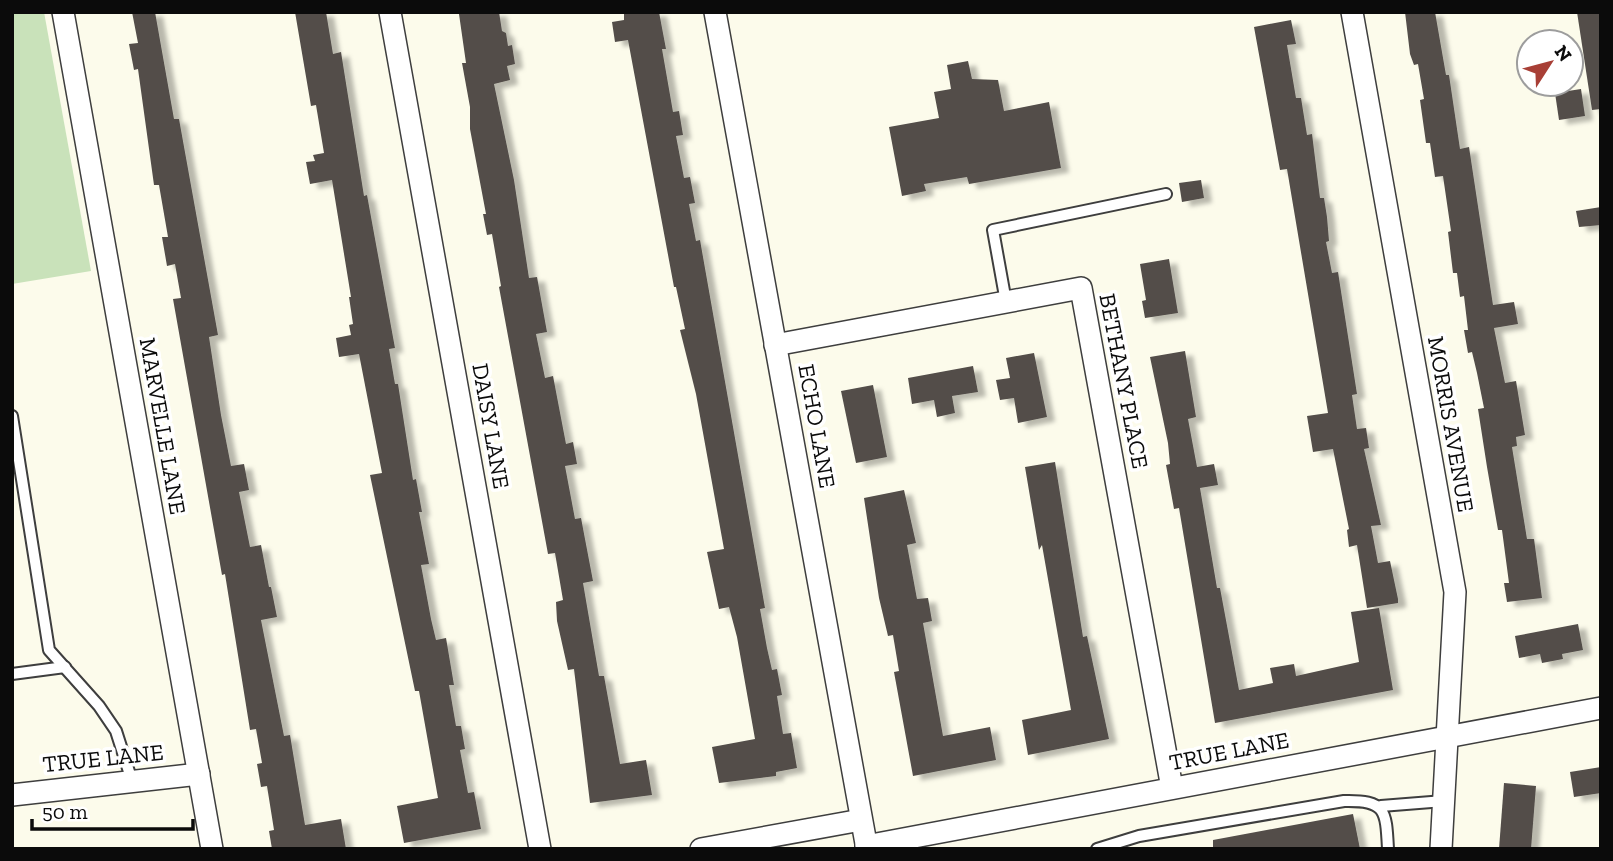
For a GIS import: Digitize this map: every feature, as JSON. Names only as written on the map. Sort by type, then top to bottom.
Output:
[{"type":"street","name":"MARVELLE LANE","points":[[63,12],[212,849]]},
{"type":"street","name":"DAISY LANE","points":[[390,12],[540,849]]},
{"type":"street","name":"ECHO LANE","points":[[715,12],[866,847]]},
{"type":"street","name":"MORRIS AVENUE","points":[[1352,12],[1455,592],[1441,849]]},
{"type":"street","name":"BETHANY PLACE","points":[[775,345],[1081,288],[1172,788]]},
{"type":"street","name":"TRUE LANE","points":[[866,847],[1601,708]]},
{"type":"street","name":"TRUE LANE","points":[[12,795],[199,774]]},
{"type":"street","points":[[701,849],[861,820]]},
{"type":"lane","points":[[1006,302],[993,230],[1166,194]]},
{"type":"lane","points":[[12,416],[48,650],[99,706],[116,731],[132,781]]},
{"type":"lane","points":[[12,674],[65,667]]},
{"type":"lane","points":[[1097,849],[1139,836],[1344,800],[1367,800],[1381,806],[1444,802]]},
{"type":"lane","points":[[1381,806],[1387,824],[1388,849]]},
{"type":"green space","points":[[12,12],[44,12],[91,271],[12,284]]},
{"type":"building","points":[[132,12],[155,12],[174,119],[179,119],[218,335],[209,337],[221,415],[231,466],[244,464],[249,490],[239,492],[250,547],[261,545],[271,587],[277,617],[261,620],[284,736],[290,735],[305,825],[341,819],[346,849],[272,849],[269,831],[274,830],[267,786],[261,787],[257,764],[262,763],[256,729],[250,730],[225,574],[222,575],[173,299],[181,298],[175,264],[167,266],[162,237],[168,237],[159,185],[154,185],[138,69],[134,70],[129,44],[138,43]]},
{"type":"building","points":[[295,12],[326,12],[333,54],[341,52],[364,196],[367,195],[395,348],[389,349],[395,384],[398,384],[413,480],[416,479],[422,512],[419,512],[429,564],[421,565],[436,640],[446,638],[454,685],[449,685],[456,726],[461,726],[465,749],[460,750],[468,793],[474,792],[481,829],[404,843],[397,806],[438,798],[419,691],[415,691],[370,475],[382,473],[359,354],[339,357],[336,338],[351,335],[351,297],[332,180],[310,184],[306,162],[315,161],[313,155],[324,153],[316,105],[311,106]]},
{"type":"building","points":[[499,12],[502,31],[506,33],[508,46],[512,45],[515,64],[507,66],[510,80],[494,84],[514,180],[529,278],[537,277],[547,332],[536,334],[545,378],[553,376],[566,444],[573,442],[577,464],[565,466],[575,519],[581,518],[593,581],[583,583],[599,676],[604,676],[620,764],[646,760],[652,795],[590,803],[574,669],[568,670],[557,621],[556,602],[563,600],[555,553],[548,554],[499,287],[501,286],[492,234],[487,235],[483,214],[486,214],[470,129],[470,107],[462,63],[466,63],[459,14]]},
{"type":"building","points":[[624,12],[659,12],[666,49],[662,49],[673,112],[679,111],[683,135],[676,136],[684,178],[690,177],[695,203],[689,204],[696,241],[700,240],[765,608],[760,609],[767,648],[772,670],[777,669],[782,695],[777,696],[783,734],[791,733],[797,768],[776,772],[776,776],[719,783],[712,747],[755,739],[737,637],[729,607],[719,609],[707,552],[724,549],[696,394],[680,330],[685,329],[674,287],[628,40],[615,42],[612,22],[624,20]]},
{"type":"building","points":[[1405,12],[1435,12],[1446,75],[1449,75],[1460,149],[1469,147],[1493,305],[1514,302],[1518,324],[1494,328],[1505,383],[1516,381],[1525,435],[1516,437],[1517,446],[1512,447],[1527,539],[1534,539],[1542,598],[1507,602],[1504,583],[1509,583],[1502,530],[1498,530],[1478,409],[1484,408],[1472,352],[1468,353],[1464,330],[1468,330],[1464,296],[1460,297],[1457,273],[1453,273],[1448,232],[1451,231],[1443,176],[1435,177],[1430,143],[1426,143],[1420,100],[1424,99],[1418,64],[1414,65],[1410,54]]},
{"type":"building","points":[[1577,12],[1601,12],[1601,109],[1592,110],[1585,64],[1585,28],[1579,28]]},
{"type":"building","points":[[1291,20],[1296,44],[1287,45],[1296,98],[1301,98],[1307,135],[1312,134],[1320,198],[1324,198],[1327,217],[1329,241],[1326,242],[1332,273],[1338,272],[1357,394],[1352,395],[1357,429],[1366,428],[1369,448],[1364,449],[1381,525],[1371,526],[1378,563],[1390,561],[1398,599],[1398,603],[1367,608],[1357,545],[1349,547],[1349,529],[1333,449],[1313,452],[1307,416],[1328,413],[1287,169],[1280,170],[1254,27]]},
{"type":"building","points":[[968,61],[972,79],[998,80],[1004,111],[1049,102],[1061,168],[969,184],[967,177],[924,184],[926,191],[902,196],[889,127],[939,118],[934,92],[951,89],[947,65]]},
{"type":"building","points":[[1556,98],[1582,98],[1585,116],[1559,120]]},
{"type":"building","points":[[1201,180],[1204,198],[1182,202],[1179,183]]},
{"type":"building","points":[[1601,207],[1601,225],[1579,227],[1576,211]]},
{"type":"building","points":[[1169,259],[1178,313],[1145,318],[1142,301],[1146,300],[1140,264]]},
{"type":"building","points":[[1185,351],[1196,417],[1188,419],[1197,467],[1214,464],[1218,485],[1200,488],[1217,588],[1220,588],[1239,690],[1273,683],[1270,668],[1294,664],[1296,676],[1359,662],[1351,612],[1379,608],[1393,690],[1215,723],[1179,508],[1174,509],[1166,465],[1170,464],[1168,443],[1150,357]]},
{"type":"building","points":[[1034,353],[1047,417],[1018,423],[1014,398],[1000,400],[996,380],[1010,378],[1006,358]]},
{"type":"building","points":[[973,366],[978,392],[952,396],[955,413],[937,417],[934,400],[912,404],[908,378]]},
{"type":"building","points":[[873,385],[887,457],[856,463],[841,391]]},
{"type":"building","points":[[1055,462],[1083,637],[1087,636],[1109,739],[1028,755],[1022,720],[1071,710],[1042,545],[1039,550],[1025,467]]},
{"type":"building","points":[[904,490],[916,543],[907,545],[917,599],[928,598],[932,621],[923,623],[943,736],[990,727],[996,760],[913,776],[894,672],[899,671],[893,635],[888,636],[879,598],[864,498]]},
{"type":"building","points":[[1578,624],[1583,650],[1562,654],[1563,659],[1542,663],[1540,654],[1519,658],[1515,636]]},
{"type":"building","points":[[1601,767],[1601,793],[1574,797],[1570,772]]},
{"type":"building","points":[[1504,783],[1536,786],[1531,849],[1499,849]]},
{"type":"building","points":[[1353,814],[1360,849],[1213,849],[1213,840]]}]
